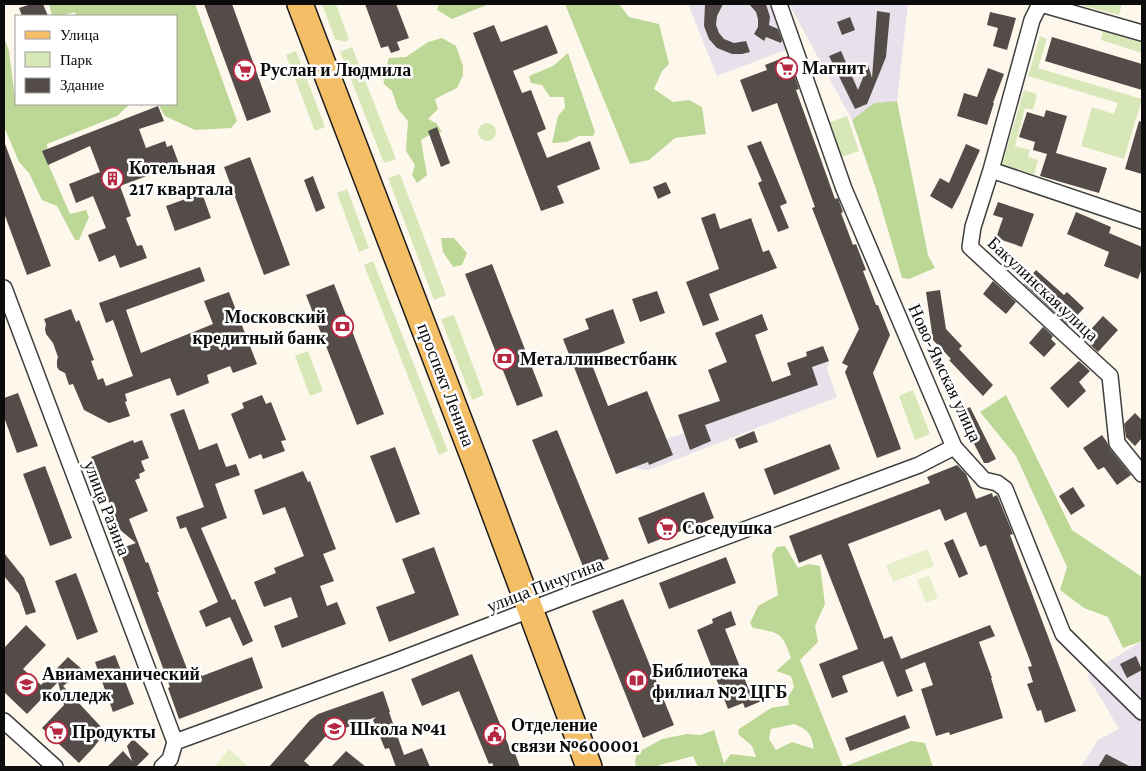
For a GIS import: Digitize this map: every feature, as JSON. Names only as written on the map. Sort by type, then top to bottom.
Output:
[{"type":"main road","name":"проспект Ленина","points":[[300,4],[476,464],[589,767]]},
{"type":"street","name":"Ново-Ямская улица","points":[[779,4],[844,189],[954,447],[984,480],[997,483],[1004,489],[1063,634],[1142,712]]},
{"type":"street","points":[[1040,4],[1142,33]]},
{"type":"street","name":"Бакулинская улица","points":[[1040,4],[1032,20],[991,170],[973,227],[970,247],[1110,376],[1117,443],[1142,474]]},
{"type":"street","points":[[991,170],[1142,221]]},
{"type":"street","name":"улица Разина","points":[[4,288],[175,742]]},
{"type":"street","name":"улица Пичугина","points":[[175,742],[919,465],[954,447]]},
{"type":"street","points":[[4,721],[55,767]]},
{"type":"street","points":[[162,767],[170,759],[175,742]]},
{"type":"shaded area","points":[[688,4],[776,4],[791,48],[717,76]]},
{"type":"shaded area","points":[[789,4],[908,4],[897,101],[874,103],[852,120]]},
{"type":"shaded area","points":[[579,333],[608,406],[666,439],[684,433],[678,415],[791,375],[807,356],[806,352],[823,346],[829,361],[827,370],[837,397],[649,470],[632,468],[616,474],[563,339]]},
{"type":"shaded area","points":[[1142,641],[1142,767],[1082,767],[1098,740],[1119,729],[1087,675]]},
{"type":"green space","points":[[49,4],[195,4],[237,121],[231,128],[195,130],[165,116],[159,105],[178,105],[178,15],[76,15],[75,12],[64,15],[52,15]]},
{"type":"green space","points":[[322,4],[336,4],[349,40],[345,42],[335,39]]},
{"type":"green space","points":[[439,4],[489,4],[452,19],[437,10]]},
{"type":"green space","points":[[565,4],[619,4],[629,17],[659,24],[669,64],[662,71],[654,89],[673,102],[689,100],[702,107],[706,134],[675,138],[649,160],[630,164]]},
{"type":"green space","points":[[1076,4],[1122,4],[1119,15]]},
{"type":"green space","points":[[1103,31],[1142,43],[1142,53],[1101,40]]},
{"type":"green space","points":[[1040,36],[1047,39],[1038,68],[1142,99],[1124,159],[1081,146],[1092,107],[1114,114],[1118,103],[1028,76]]},
{"type":"green space","points":[[4,37],[9,51],[15,105],[129,105],[117,116],[47,144],[49,166],[70,214],[86,210],[89,217],[79,240],[75,240],[57,206],[42,200],[29,173],[19,162],[4,127]]},
{"type":"green space","points":[[442,38],[456,46],[463,66],[463,75],[457,88],[435,99],[438,109],[428,119],[436,123],[442,132],[431,134],[421,140],[427,175],[417,183],[412,175],[415,165],[406,151],[408,121],[398,109],[392,91],[384,84],[383,75],[389,58],[406,57],[428,42]]},
{"type":"green space","points":[[352,47],[396,159],[384,163],[340,52]]},
{"type":"green space","points":[[296,51],[325,127],[315,131],[286,55]]},
{"type":"green space","points":[[568,53],[595,132],[593,136],[579,136],[567,142],[552,143],[558,116],[565,108],[564,97],[550,97],[542,85],[531,83],[529,76],[553,66]]},
{"type":"green space","points":[[1024,90],[1037,94],[1033,110],[1025,108],[1015,146],[1030,150],[1028,157],[1038,160],[1034,175],[1002,165]]},
{"type":"green space","points":[[897,101],[928,255],[935,268],[909,279],[902,278],[876,189],[852,120],[874,103]]},
{"type":"green space","points":[[847,116],[859,151],[842,157],[830,122]]},
{"type":"green space","points":[[483,123],[491,123],[496,128],[494,139],[483,141],[478,136],[478,128]]},
{"type":"green space","points":[[400,174],[446,295],[434,300],[388,178]]},
{"type":"green space","points":[[347,189],[369,248],[359,252],[337,193]]},
{"type":"green space","points":[[441,238],[454,238],[467,253],[462,265],[453,267],[443,252]]},
{"type":"green space","points":[[373,261],[448,451],[439,455],[364,265]]},
{"type":"green space","points":[[454,315],[484,395],[472,400],[441,319]]},
{"type":"green space","points":[[308,351],[323,391],[310,396],[295,356]]},
{"type":"green space","points":[[913,390],[930,434],[915,440],[899,396]]},
{"type":"green space","points":[[1006,395],[1072,530],[1142,577],[1142,641],[1123,648],[1108,617],[1084,608],[1060,590],[1067,567],[1016,456],[980,412]]},
{"type":"green space","points":[[785,546],[798,568],[809,564],[820,566],[825,604],[815,626],[818,642],[800,660],[843,767],[698,767],[693,756],[657,767],[636,767],[637,753],[662,739],[687,734],[701,735],[714,730],[724,763],[731,754],[756,757],[752,746],[738,734],[739,729],[771,708],[789,705],[788,697],[794,687],[791,676],[776,671],[791,658],[782,638],[769,631],[753,628],[750,623],[758,606],[778,595],[772,554],[777,547]],"holes":[[[794,724],[808,733],[814,749],[792,742],[776,750],[769,739],[771,729]]]},
{"type":"green space","points":[[928,549],[934,566],[893,582],[886,565]]},
{"type":"green space","points":[[929,575],[938,598],[926,603],[917,580]]},
{"type":"green space","points":[[911,741],[925,743],[933,767],[843,767]]},
{"type":"green space","points":[[229,749],[249,767],[214,767]]},
{"type":"building","points":[[31,4],[43,4],[48,15],[22,15],[19,8]]},
{"type":"building","points":[[204,4],[232,4],[271,112],[247,121]]},
{"type":"building","points":[[365,4],[396,4],[409,38],[397,42],[400,50],[391,53],[388,46],[381,48]]},
{"type":"building","points":[[705,4],[723,4],[717,16],[716,25],[719,33],[724,39],[734,43],[746,41],[750,52],[732,54],[717,48],[709,39],[704,26]]},
{"type":"building","points":[[749,4],[766,4],[770,17],[769,25],[778,29],[782,40],[781,43],[766,37],[764,41],[754,34],[758,27],[758,19],[756,12]]},
{"type":"building","points":[[877,11],[890,13],[886,57],[867,104],[855,109],[829,56],[841,51],[858,90],[868,65],[872,78]]},
{"type":"building","points":[[990,12],[1016,18],[1007,50],[993,46],[998,28],[987,25]]},
{"type":"building","points":[[850,17],[855,30],[842,35],[837,22]]},
{"type":"building","points":[[494,25],[501,42],[547,25],[558,53],[513,71],[522,93],[531,90],[546,129],[537,133],[547,158],[590,141],[600,169],[557,186],[564,203],[541,211],[473,33]]},
{"type":"building","points":[[1052,37],[1142,64],[1142,90],[1045,61]]},
{"type":"building","points":[[788,56],[799,89],[796,90],[835,199],[838,198],[843,212],[841,213],[853,245],[856,244],[866,270],[863,271],[890,335],[873,373],[901,449],[877,458],[845,372],[848,366],[842,363],[859,329],[812,208],[815,207],[777,103],[752,112],[740,80],[767,70],[765,65]]},
{"type":"building","points":[[988,68],[1004,74],[987,125],[957,116],[964,93],[977,97]]},
{"type":"building","points":[[158,106],[164,121],[139,129],[146,148],[165,141],[167,147],[172,145],[179,164],[120,186],[131,216],[126,218],[137,246],[142,245],[147,258],[120,268],[115,255],[99,262],[88,235],[106,228],[93,196],[76,203],[69,184],[100,172],[90,146],[48,165],[42,151]]},
{"type":"building","points":[[1046,110],[1067,116],[1056,153],[1107,168],[1099,193],[1040,176],[1047,154],[1033,150],[1035,142],[1019,137],[1027,112],[1044,117]]},
{"type":"building","points":[[1139,121],[1142,122],[1142,174],[1125,169]]},
{"type":"building","points":[[437,127],[450,163],[441,167],[428,131]]},
{"type":"building","points":[[761,141],[787,203],[780,206],[789,228],[778,232],[758,183],[762,181],[747,146]]},
{"type":"building","points":[[4,144],[51,266],[27,275],[4,213]]},
{"type":"building","points":[[966,144],[980,150],[952,209],[930,196],[940,178],[949,183]]},
{"type":"building","points":[[250,157],[290,265],[264,275],[224,167]]},
{"type":"building","points":[[313,176],[325,208],[316,212],[304,180]]},
{"type":"building","points":[[666,182],[671,193],[658,199],[653,187]]},
{"type":"building","points":[[202,193],[211,218],[175,231],[166,206]]},
{"type":"building","points":[[998,202],[1034,214],[1022,247],[996,238],[1003,218],[993,215]]},
{"type":"building","points":[[1076,212],[1111,227],[1109,233],[1142,247],[1142,268],[1138,279],[1104,266],[1109,252],[1067,234]]},
{"type":"building","points":[[715,213],[720,229],[751,218],[763,252],[769,250],[777,268],[709,294],[719,320],[703,326],[686,282],[719,269],[701,218]]},
{"type":"building","points":[[492,264],[543,396],[517,406],[465,274]]},
{"type":"building","points":[[200,267],[205,281],[126,310],[141,353],[213,324],[204,301],[229,292],[257,364],[233,373],[230,366],[207,375],[209,383],[177,396],[170,378],[125,394],[127,401],[125,402],[130,416],[109,423],[84,410],[73,384],[69,385],[65,373],[57,367],[58,357],[53,343],[46,334],[44,319],[71,309],[76,322],[79,320],[94,360],[91,361],[98,380],[103,378],[106,386],[133,376],[113,320],[106,323],[99,303]]},
{"type":"building","points":[[1036,270],[1064,295],[1067,292],[1084,308],[1068,325],[1024,284]]},
{"type":"building","points":[[993,281],[1016,302],[1006,314],[983,294]]},
{"type":"building","points":[[334,284],[384,414],[357,425],[306,295]]},
{"type":"building","points":[[940,290],[946,329],[962,346],[959,349],[993,385],[983,396],[933,340],[926,292]]},
{"type":"building","points":[[657,291],[665,313],[640,322],[632,299]]},
{"type":"building","points":[[613,309],[625,343],[589,357],[608,406],[647,391],[673,455],[649,465],[648,462],[616,474],[563,339],[589,329],[585,319]]},
{"type":"building","points":[[762,314],[768,330],[755,335],[772,382],[791,375],[787,363],[807,356],[806,352],[823,346],[829,361],[812,367],[818,385],[705,425],[711,441],[690,450],[678,415],[720,401],[708,370],[727,362],[715,333]]},
{"type":"building","points":[[1103,316],[1118,330],[1098,352],[1083,338]]},
{"type":"building","points":[[1043,327],[1053,336],[1051,339],[1056,344],[1044,357],[1029,343]]},
{"type":"building","points":[[1079,361],[1090,371],[1079,382],[1086,391],[1068,408],[1050,388]]},
{"type":"building","points":[[18,393],[38,446],[17,453],[4,417],[4,398]]},
{"type":"building","points":[[262,395],[266,404],[271,402],[286,440],[281,441],[285,451],[263,459],[261,454],[249,459],[231,414],[244,408],[242,403]]},
{"type":"building","points":[[970,407],[996,459],[988,463],[984,463],[958,413]]},
{"type":"building","points":[[184,409],[199,450],[217,443],[226,467],[236,464],[240,475],[215,484],[227,518],[201,528],[232,600],[235,599],[253,641],[243,646],[230,617],[206,627],[199,611],[218,602],[186,527],[180,529],[176,517],[204,507],[170,414]]},
{"type":"building","points":[[1135,413],[1142,420],[1142,438],[1135,446],[1126,437],[1124,424]]},
{"type":"building","points":[[557,430],[609,559],[584,569],[532,440]]},
{"type":"building","points":[[754,431],[758,442],[739,449],[735,439]]},
{"type":"building","points":[[1102,435],[1110,449],[1131,475],[1117,485],[1104,467],[1098,470],[1083,448]]},
{"type":"building","points":[[133,440],[134,443],[142,440],[149,458],[141,461],[145,471],[139,474],[140,478],[135,480],[148,511],[129,519],[146,563],[148,562],[159,592],[157,592],[191,679],[252,657],[263,688],[179,719],[168,688],[170,687],[119,549],[136,543],[114,525],[110,519],[110,505],[91,457]]},
{"type":"building","points":[[830,444],[840,469],[774,495],[764,469]]},
{"type":"building","points":[[395,447],[420,514],[396,523],[370,456]]},
{"type":"building","points":[[957,465],[966,474],[976,499],[992,493],[993,497],[997,495],[1013,534],[1010,535],[1076,711],[1045,723],[1041,710],[1037,711],[1027,684],[1033,682],[1028,667],[1032,666],[986,545],[980,547],[966,512],[945,521],[940,509],[848,544],[884,639],[892,636],[901,659],[990,625],[995,636],[979,642],[992,678],[1003,718],[950,735],[949,732],[936,736],[921,689],[933,685],[925,662],[905,670],[913,691],[897,697],[883,661],[842,676],[848,692],[832,698],[819,664],[858,649],[821,554],[799,563],[789,536],[930,483],[927,477]]},
{"type":"building","points":[[45,466],[72,538],[50,546],[23,474]]},
{"type":"building","points":[[303,471],[308,482],[310,481],[336,549],[323,554],[334,581],[320,586],[327,606],[337,602],[346,624],[282,648],[274,626],[298,617],[291,597],[264,607],[254,582],[276,573],[274,568],[304,556],[285,507],[263,515],[254,490]]},
{"type":"building","points":[[1073,487],[1085,506],[1071,515],[1059,496]]},
{"type":"building","points":[[704,492],[714,518],[648,544],[638,518]]},
{"type":"building","points":[[953,539],[968,574],[959,578],[944,543]]},
{"type":"building","points":[[434,547],[459,615],[389,642],[376,607],[415,593],[402,559]]},
{"type":"building","points":[[4,553],[24,578],[36,612],[26,615],[19,594],[4,576]]},
{"type":"building","points":[[726,557],[736,583],[669,609],[659,583]]},
{"type":"building","points":[[76,573],[98,632],[77,640],[55,581]]},
{"type":"building","points":[[623,599],[674,725],[643,738],[592,611]]},
{"type":"building","points":[[731,611],[736,625],[725,629],[749,690],[759,686],[764,700],[745,708],[743,703],[728,709],[697,630],[713,623],[712,619]]},
{"type":"building","points":[[26,625],[46,645],[23,669],[41,685],[68,657],[84,671],[63,686],[103,729],[97,736],[100,739],[79,763],[42,728],[64,705],[58,682],[27,714],[4,692],[4,648]]},
{"type":"building","points":[[472,654],[512,754],[515,753],[520,767],[494,767],[492,763],[489,764],[459,691],[422,706],[411,679]]},
{"type":"building","points":[[115,655],[134,704],[113,712],[95,662]]},
{"type":"building","points":[[1136,656],[1142,670],[1127,678],[1120,664]]},
{"type":"building","points":[[383,691],[404,755],[422,748],[430,767],[396,767],[389,748],[385,749],[373,720],[376,717],[331,733],[325,737],[304,761],[311,767],[269,767],[310,720],[318,714]]},
{"type":"building","points":[[905,715],[910,728],[850,751],[845,738]]},
{"type":"building","points":[[133,739],[149,754],[138,767],[107,767],[123,751],[132,761],[127,746]]},
{"type":"building","points":[[346,751],[366,767],[331,767]]},
{"type":"building","points":[[1106,754],[1131,767],[1098,767]]},
{"type":"place","name":"Магнит","points":[[786,68]]},
{"type":"place","name":"Руслан и Людмила","points":[[244,70]]},
{"type":"place","name":"Котельная 217 квартала","points":[[113,178]]},
{"type":"place","name":"Московский кредитный банк","points":[[342,327]]},
{"type":"place","name":"Металлинвестбанк","points":[[504,359]]},
{"type":"place","name":"Соседушка","points":[[666,528]]},
{"type":"place","name":"Библиотека филиал №2 ЦГБ","points":[[636,681]]},
{"type":"place","name":"Авиамеханический колледж","points":[[26,684]]},
{"type":"place","name":"Школа №41","points":[[334,729]]},
{"type":"place","name":"Продукты","points":[[56,732]]},
{"type":"place","name":"Отделение связи №600001","points":[[495,735]]}]
